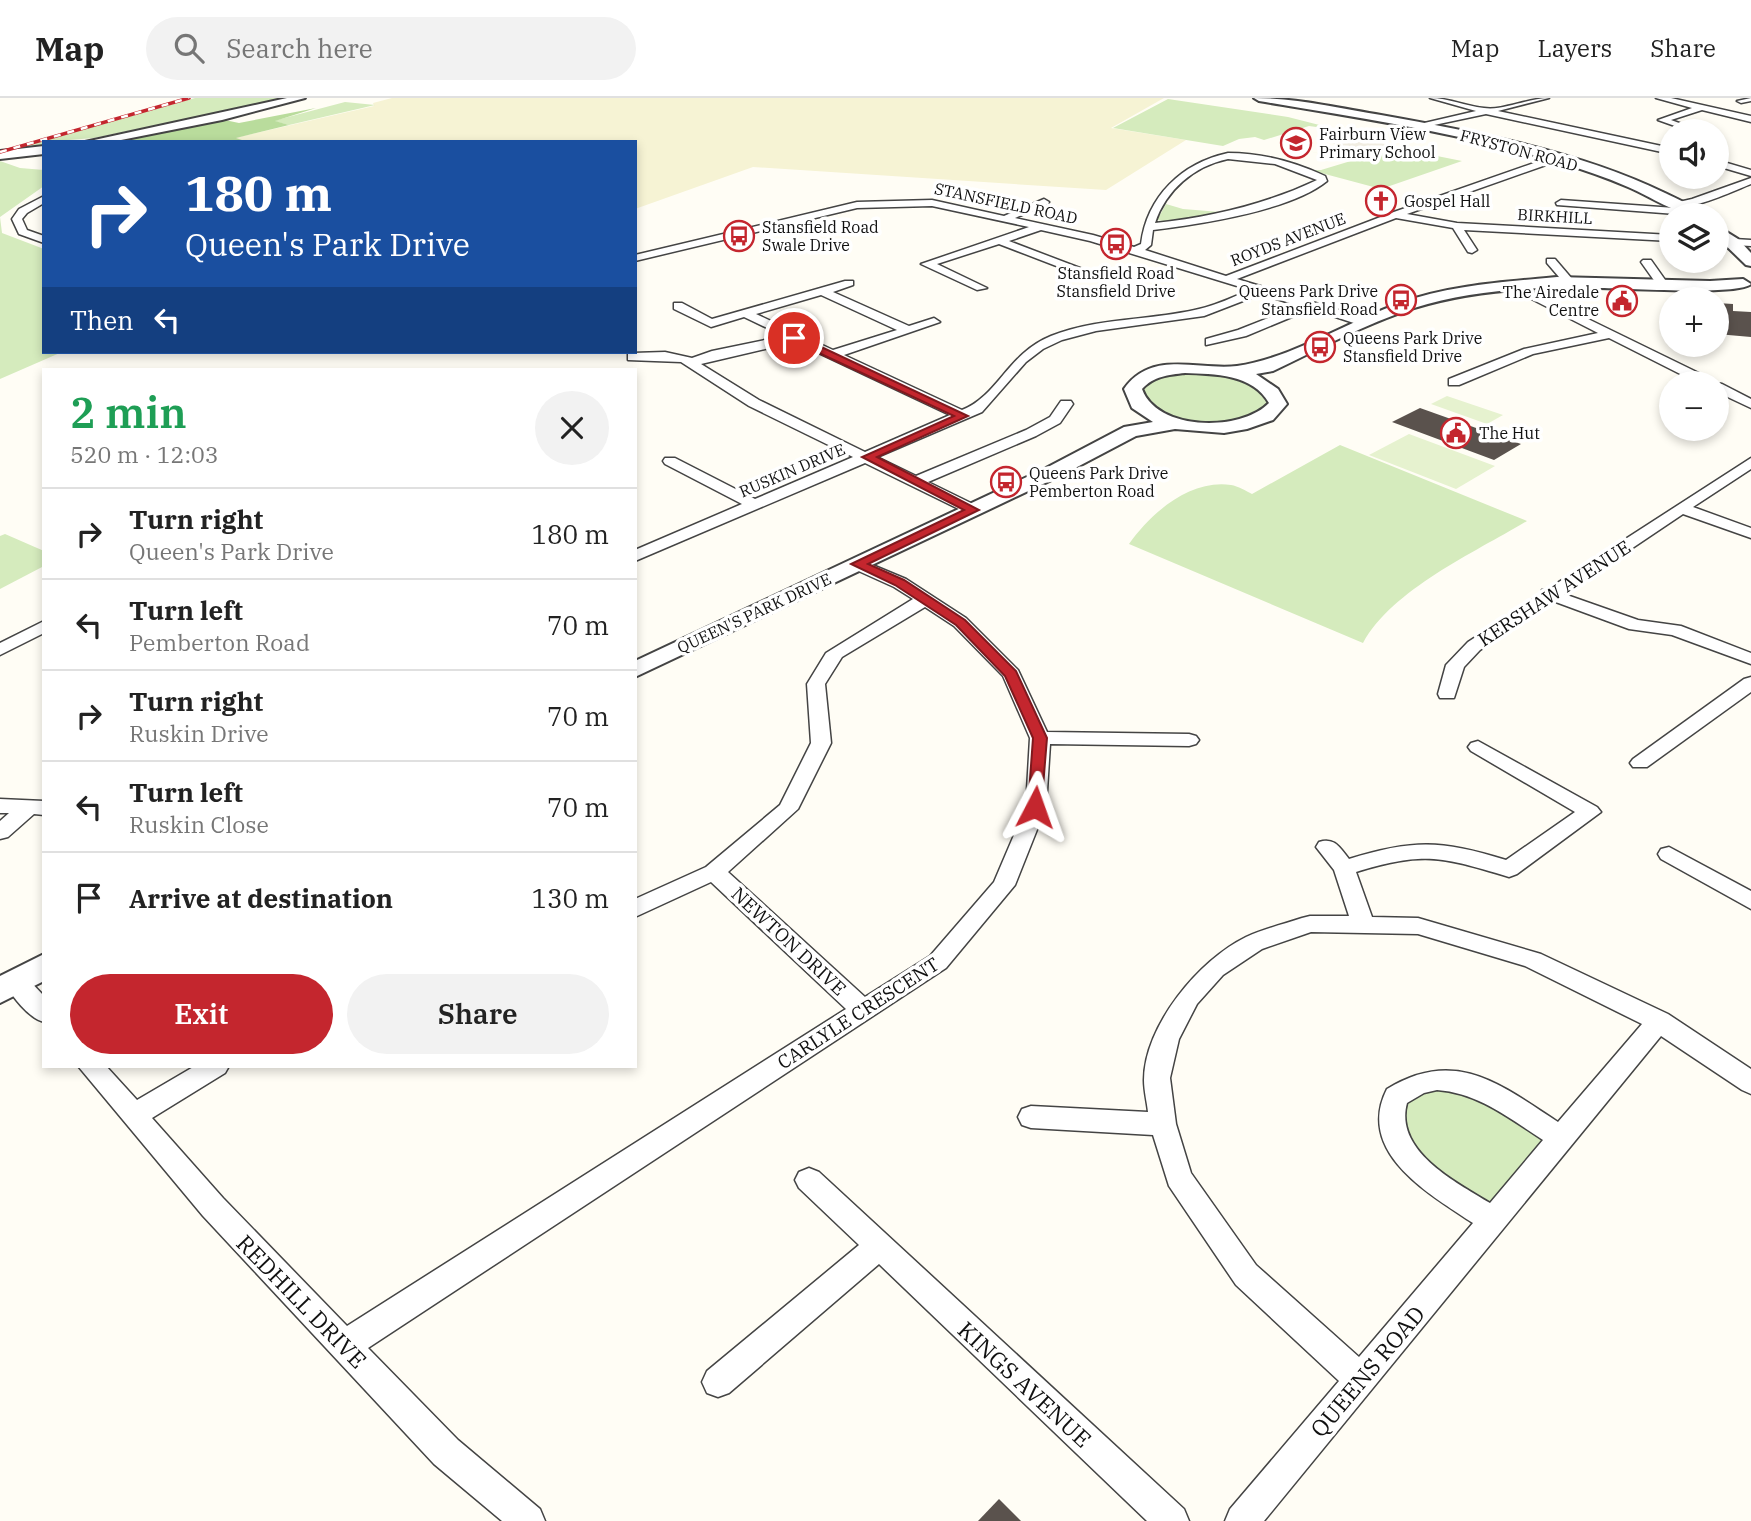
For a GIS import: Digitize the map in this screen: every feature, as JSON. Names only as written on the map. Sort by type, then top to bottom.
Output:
[{"type":"street","points":[[118,140],[300,98]]},
{"type":"street","name":"FRYSTON ROAD","points":[[1259,98],[1423,126],[1557,158],[1634,184],[1673,203]]},
{"type":"street","points":[[1434,98],[1659,148]]},
{"type":"street","points":[[1423,126],[1545,98]]},
{"type":"street","points":[[1660,98],[1751,119]]},
{"type":"street","points":[[1741,101],[1751,99]]},
{"type":"street","points":[[1665,119],[1703,108]]},
{"type":"street","points":[[3,154],[42,150]]},
{"type":"street","points":[[1136,251],[1146,245],[1149,226],[1162,196],[1198,168],[1217,158],[1252,157],[1312,172],[1322,178],[1322,181],[1307,188],[1237,212],[1149,226]]},
{"type":"street","name":"ROYDS AVENUE","points":[[1227,279],[1395,215],[1557,158]]},
{"type":"street","points":[[1729,167],[1751,173]]},
{"type":"street","points":[[1685,203],[1695,202],[1751,181]]},
{"type":"street","points":[[42,200],[23,211],[17,219],[23,232],[42,239]]},
{"type":"street","points":[[1007,218],[1044,202]]},
{"type":"street","name":"STANSFIELD ROAD","points":[[637,258],[876,203],[932,203],[1043,226],[1136,251],[1364,322]]},
{"type":"street","name":"FRYSTON ROAD","points":[[1561,203],[1659,211]]},
{"type":"street","name":"BIRKHILL","points":[[1395,215],[1457,226],[1659,238]]},
{"type":"street","points":[[981,288],[927,264],[1043,226]]},
{"type":"street","points":[[1457,226],[1472,250]]},
{"type":"street","points":[[1729,239],[1751,262]]},
{"type":"street","points":[[1001,241],[1089,275]]},
{"type":"street","points":[[1729,242],[1751,243]]},
{"type":"street","points":[[1551,261],[1569,282]]},
{"type":"street","points":[[1647,262],[1662,284]]},
{"type":"street","points":[[1145,410],[1136,402],[1133,389],[1152,373],[1185,368],[1266,376],[1364,322],[1409,305],[1451,294],[1512,285],[1569,282],[1748,288]]},
{"type":"street","points":[[678,306],[711,323],[849,283]]},
{"type":"street","points":[[1512,285],[1683,371]]},
{"type":"street","name":"RUSKIN DRIVE","points":[[637,555],[963,416],[991,399],[1024,355],[1057,337],[1097,327],[1199,314],[1260,290]]},
{"type":"street","points":[[822,291],[907,330]]},
{"type":"street","points":[[1210,342],[1241,333],[1311,305]]},
{"type":"street","points":[[746,314],[963,416]]},
{"type":"street","points":[[831,355],[934,322]]},
{"type":"street","points":[[1454,382],[1514,354],[1552,344],[1607,335]]},
{"type":"street","points":[[691,363],[712,355],[794,338]]},
{"type":"street","points":[[633,357],[665,356],[685,359],[754,403],[973,510]]},
{"type":"street","name":"QUEEN'S PARK DRIVE","points":[[637,668],[1053,472],[1131,431],[1140,422],[1145,410],[1177,423],[1221,428],[1261,421],[1273,414],[1278,404],[1266,376]]},
{"type":"street","points":[[1729,393],[1751,404]]},
{"type":"street","points":[[917,481],[1031,433],[1055,420],[1066,404]]},
{"type":"street","name":"QUEEN'S PARK DRIVE","points":[[1131,431],[1177,423]]},
{"type":"street","points":[[670,461],[755,505]]},
{"type":"street","name":"KERSHAW AVENUE","points":[[1447,694],[1455,665],[1474,646],[1548,594],[1683,509],[1751,462]]},
{"type":"street","points":[[1683,509],[1751,534]]},
{"type":"street","name":"CARLYLE CRESCENT","points":[[345,1345],[938,962],[1004,885],[1035,807],[1040,738],[1011,674],[960,622],[900,583],[858,564]]},
{"type":"street","points":[[1548,594],[1635,625],[1675,629],[1751,659]]},
{"type":"street","points":[[637,908],[714,872],[788,809],[821,743],[817,684],[835,653],[926,599]]},
{"type":"street","points":[[0,650],[42,627]]},
{"type":"street","points":[[1640,763],[1751,683]]},
{"type":"street","points":[[1040,738],[1189,740]]},
{"type":"street","points":[[1344,868],[1403,852],[1436,850],[1477,858],[1509,869],[1590,811],[1478,747]]},
{"type":"street","points":[[0,806],[36,807]]},
{"type":"street","points":[[0,832],[36,807]]},
{"type":"street","points":[[1327,847],[1344,868],[1363,925]]},
{"type":"street","points":[[1668,854],[1751,901]]},
{"type":"street","name":"NEWTON DRIVE","points":[[714,872],[864,1011]]},
{"type":"street","points":[[1360,1379],[1246,1275],[1179,1178],[1163,1124],[1157,1078],[1166,1039],[1188,998],[1215,969],[1254,943],[1310,925],[1418,926],[1533,960],[1659,1021],[1751,1083]]},
{"type":"street","points":[[42,967],[8,986],[42,1012]]},
{"type":"street","name":"QUEENS ROAD","points":[[1242,1521],[1659,1021]]},
{"type":"street","name":"REDHILL DRIVE","points":[[93,1068],[213,1207],[446,1452],[528,1521]]},
{"type":"street","points":[[134,1115],[213,1068]]},
{"type":"street","points":[[1493,1221],[1432,1180],[1400,1148],[1390,1123],[1396,1097],[1420,1082],[1455,1079],[1492,1094],[1562,1138]]},
{"type":"street","points":[[1031,1117],[1163,1124]]},
{"type":"street","name":"KINGS AVENUE","points":[[809,1180],[1172,1521]]},
{"type":"street","points":[[718,1382],[879,1246]]},
{"type":"shaded area","points":[[392,98],[1164,98],[1111,128],[1186,140],[1106,190],[753,167],[637,208],[637,140],[234,138],[374,106],[373,103]]},
{"type":"shaded area","points":[[1331,131],[1393,146],[1371,153],[1344,147],[1332,143],[1345,137]]},
{"type":"green space","points":[[195,98],[286,98],[94,138],[46,140]]},
{"type":"green space","points":[[1168,99],[1288,117],[1339,130],[1309,126],[1264,140],[1255,137],[1239,139],[1223,146],[1113,128]]},
{"type":"green space","points":[[345,102],[375,105],[289,125],[273,121]]},
{"type":"green space","points":[[316,108],[275,121],[289,125],[236,138],[242,140],[111,140],[220,119],[239,123]]},
{"type":"green space","points":[[42,141],[42,145],[14,149]]},
{"type":"green space","points":[[1390,147],[1401,149],[1394,151],[1412,151],[1462,161],[1381,189],[1310,170],[1321,170],[1364,157],[1349,160]]},
{"type":"green space","points":[[0,161],[20,168],[42,170],[42,187],[0,217]]},
{"type":"green space","points":[[1166,204],[1183,209],[1220,212],[1172,222],[1157,220]]},
{"type":"green space","points":[[0,217],[2,233],[42,248],[42,354],[57,354],[0,379]]},
{"type":"green space","points":[[1180,371],[1234,376],[1261,388],[1271,404],[1258,418],[1206,425],[1175,420],[1143,404],[1141,385],[1147,380]]},
{"type":"green space","points":[[1447,396],[1503,415],[1487,424],[1431,404]]},
{"type":"green space","points":[[1409,434],[1495,466],[1456,489],[1369,455]]},
{"type":"green space","points":[[1340,445],[1527,521],[1414,589],[1376,624],[1363,643],[1129,544],[1160,510],[1187,493],[1216,485],[1234,486],[1252,494]]},
{"type":"green space","points":[[5,534],[42,550],[42,567],[0,589],[0,536]]},
{"type":"green space","points":[[1456,1079],[1561,1138],[1499,1213],[1400,1148],[1396,1097]]},
{"type":"building","points":[[1729,304],[1733,304],[1733,311],[1751,312],[1751,337],[1729,335]]},
{"type":"building","name":"The Hut","points":[[1420,408],[1521,444],[1494,460],[1392,422]]},
{"type":"building","points":[[999,1499],[1021,1521],[978,1521]]},
{"type":"railway","points":[[0,152],[189,98]]},
{"type":"place","name":"Fairburn View Primary School","points":[[1296,143]]},
{"type":"place","name":"Gospel Hall","points":[[1381,201]]},
{"type":"place","name":"Stansfield Road Swale Drive","points":[[739,236]]},
{"type":"place","name":"Stansfield Road Stansfield Drive","points":[[1116,244]]},
{"type":"place","name":"Queens Park Drive Stansfield Road","points":[[1401,300]]},
{"type":"place","name":"The Airedale Centre","points":[[1622,301]]},
{"type":"place","name":"Queens Park Drive Stansfield Drive","points":[[1320,347]]},
{"type":"place","name":"The Hut","points":[[1456,433]]},
{"type":"place","name":"Queens Park Drive Pemberton Road","points":[[1006,482]]},
{"type":"route","points":[[794,338],[963,416],[868,457],[973,510],[858,564],[900,583],[960,622],[1011,674],[1040,738],[1035,807]]}]
